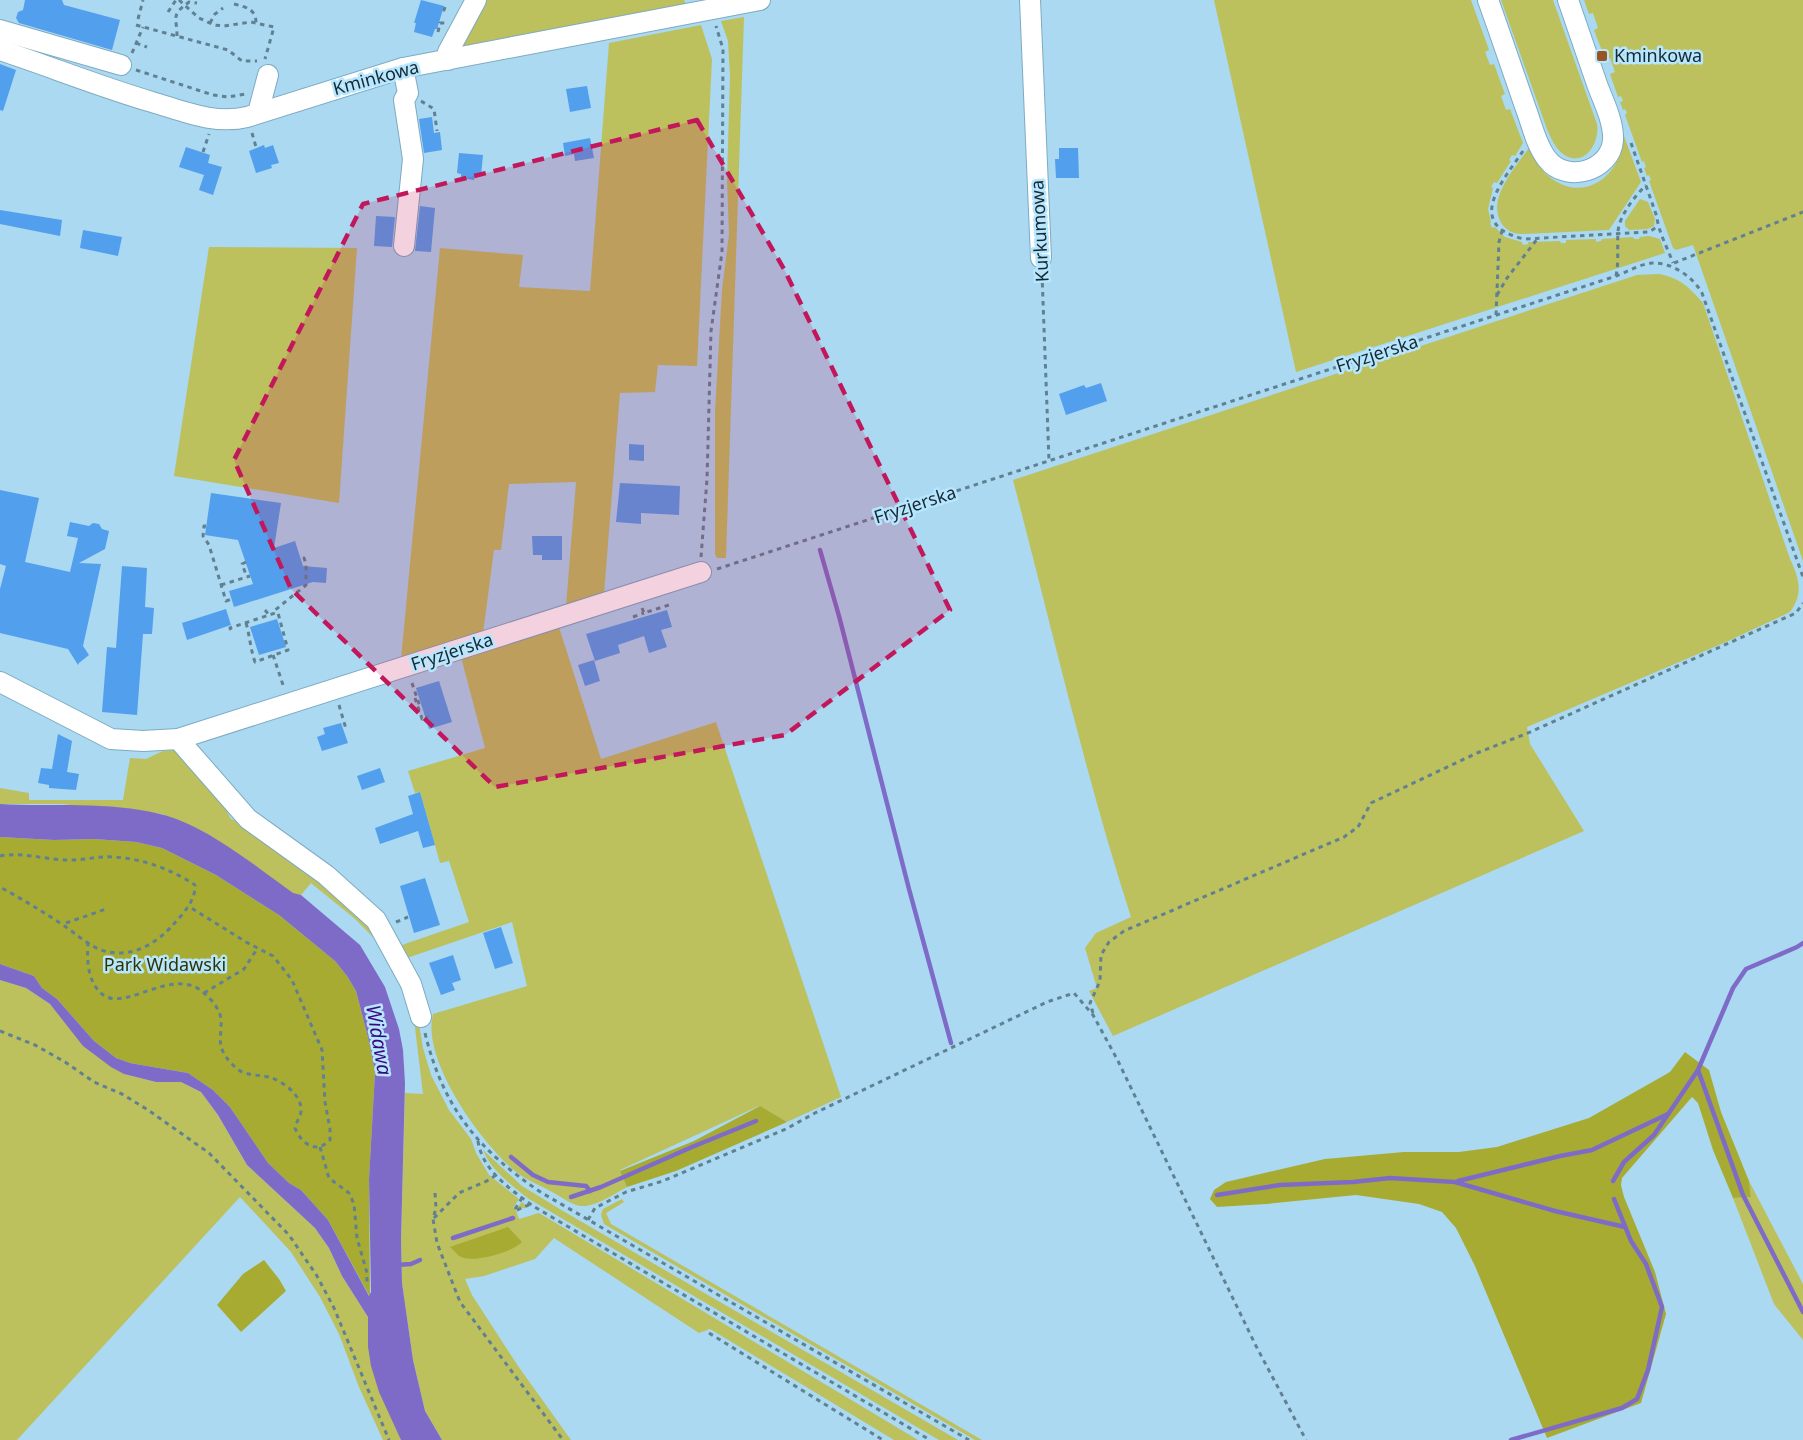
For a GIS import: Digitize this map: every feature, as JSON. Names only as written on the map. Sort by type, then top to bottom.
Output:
[{"type":"street","points":[[448,60],[448,52],[476,0]]},
{"type":"street","name":"Kminkowa","points":[[0,50],[117,92],[205,117],[239,119],[403,68],[760,0]]},
{"type":"street","name":"Kurkumowa","points":[[1030,0],[1041,258]]},
{"type":"street","points":[[1488,0],[1535,134],[1545,156],[1558,168],[1583,172],[1595,168],[1604,160],[1612,147],[1613,132],[1568,0]]},
{"type":"street","points":[[0,30],[126,63]]},
{"type":"street","points":[[403,68],[408,93],[404,100],[413,159],[404,246]]},
{"type":"street","points":[[258,113],[268,75]]},
{"type":"street","name":"Fryzjerska","points":[[0,682],[111,739],[143,741],[178,739],[701,572]]},
{"type":"street","points":[[178,739],[248,819],[326,875],[376,920],[411,984],[421,1017]]},
{"type":"path","points":[[138,19],[143,0]]},
{"type":"path","points":[[136,25],[228,50],[242,60],[265,62],[274,27],[256,23],[224,26],[210,23],[199,18],[177,0],[168,12]]},
{"type":"path","points":[[177,36],[174,16],[192,1],[197,3]]},
{"type":"path","points":[[234,4],[250,9],[255,15],[256,23]]},
{"type":"path","points":[[210,23],[215,14],[223,8]]},
{"type":"path","points":[[701,572],[700,552],[707,479],[711,331],[722,252],[723,49],[711,9]]},
{"type":"path","points":[[142,27],[126,63],[213,95],[228,97],[247,94]]},
{"type":"path","points":[[136,43],[147,47]]},
{"type":"path","points":[[1627,133],[1657,217],[1657,227],[1662,232],[1673,263]]},
{"type":"path","points":[[1527,144],[1491,201],[1493,217],[1502,231],[1524,239],[1649,232],[1657,227]]},
{"type":"path","points":[[1616,276],[1619,263],[1617,232],[1619,225],[1638,193],[1646,185]]},
{"type":"path","points":[[1666,266],[1803,212]]},
{"type":"path","points":[[1496,315],[1499,242],[1502,231]]},
{"type":"path","points":[[1496,296],[1538,238]]},
{"type":"path","name":"Kurkumowa","points":[[1041,258],[1049,461]]},
{"type":"path","name":"Fryzjerska","points":[[701,572],[724,568],[1650,263],[1666,266]]},
{"type":"path","points":[[1666,266],[1689,277],[1702,293],[1803,577]]},
{"type":"path","points":[[206,526],[204,526],[203,536],[209,545],[226,601],[232,599]]},
{"type":"path","points":[[231,630],[230,628],[275,613],[274,611],[306,585],[306,564],[304,558],[301,559]]},
{"type":"path","points":[[221,585],[249,577],[242,564],[246,562]]},
{"type":"path","points":[[1093,1015],[1090,1003],[1100,981],[1101,955],[1109,942],[1124,931],[1344,837],[1358,827],[1371,803],[1477,753],[1528,733],[1796,613],[1803,603]]},
{"type":"path","points":[[265,610],[269,615]]},
{"type":"path","points":[[246,623],[255,662],[289,649],[278,613],[275,613]]},
{"type":"path","points":[[633,617],[644,613]]},
{"type":"path","points":[[273,655],[290,704]]},
{"type":"path","points":[[414,688],[422,719],[428,717]]},
{"type":"path","points":[[418,701],[420,707]]},
{"type":"path","points":[[0,856],[30,855],[66,860],[110,856],[142,862],[178,874],[195,885],[194,897],[165,934],[148,947],[116,953],[100,949],[0,887]]},
{"type":"path","points":[[88,942],[88,968],[98,992],[104,997],[114,1000],[122,999],[157,986],[174,984],[192,986],[204,993],[220,1014],[221,1046],[226,1058],[243,1073],[271,1078],[286,1086],[300,1104],[301,1111],[295,1128],[298,1134],[306,1144],[316,1148],[320,1147],[330,1140],[326,1112],[324,1061],[320,1041],[288,973],[273,956],[257,949],[188,906]]},
{"type":"path","points":[[66,922],[106,909]]},
{"type":"path","points":[[204,993],[244,969],[257,949]]},
{"type":"path","points":[[588,1220],[595,1208],[626,1192],[663,1181],[786,1129],[1047,1002],[1074,993],[1093,1015],[1117,1059],[1256,1346],[1306,1440]]},
{"type":"path","points":[[421,1017],[438,1077],[448,1098],[477,1139],[512,1173],[588,1220],[969,1440]]},
{"type":"path","points":[[0,1031],[35,1045],[65,1062],[94,1083],[122,1094],[209,1153],[289,1235],[317,1276],[334,1308],[389,1440]]},
{"type":"path","points":[[477,1139],[480,1154],[495,1175],[531,1204],[930,1440]]},
{"type":"path","points":[[320,1147],[329,1179],[349,1193],[354,1204],[357,1238],[367,1273],[367,1285]]},
{"type":"path","points":[[433,1219],[459,1193],[495,1175]]},
{"type":"path","points":[[435,1193],[436,1208],[433,1219],[437,1243],[460,1302],[563,1440]]},
{"type":"path","points":[[522,1197],[516,1209],[531,1204]]},
{"type":"path","points":[[709,1333],[883,1440]]},
{"type":"highlighted area","points":[[697,120],[784,269],[950,610],[785,735],[495,787],[291,589],[234,460],[363,204]]},
{"type":"green space","points":[[486,0],[684,0],[686,4],[459,48]]},
{"type":"green space","points":[[1214,0],[1471,0],[1489,50],[1485,52],[1490,65],[1494,64],[1505,94],[1501,96],[1506,110],[1510,109],[1523,143],[1515,156],[1512,155],[1509,160],[1511,161],[1497,183],[1494,182],[1491,187],[1493,188],[1488,209],[1492,228],[1495,227],[1505,237],[1522,242],[1523,245],[1528,242],[1560,241],[1566,243],[1566,240],[1596,239],[1596,242],[1602,239],[1633,237],[1639,239],[1649,236],[1660,239],[1665,253],[1296,372]]},
{"type":"green space","points":[[1501,0],[1553,0],[1597,124],[1596,139],[1584,156],[1571,158],[1563,154],[1552,139]]},
{"type":"green space","points":[[1584,0],[1803,0],[1803,561],[1693,245],[1676,250],[1673,248],[1649,181],[1651,180],[1649,175],[1647,176],[1644,161],[1642,162],[1625,115],[1627,113],[1620,102],[1623,101],[1621,96],[1618,97],[1610,74],[1615,72],[1610,58],[1605,59],[1594,30],[1598,28],[1593,13],[1589,14]]},
{"type":"green space","points":[[744,17],[726,558],[717,558],[715,554],[715,411],[722,290],[729,234],[727,180],[730,76],[728,41],[721,21]]},
{"type":"green space","points":[[701,25],[712,59],[697,366],[658,365],[655,392],[620,393],[604,594],[566,606],[576,482],[509,484],[501,550],[494,550],[483,633],[401,659],[440,248],[523,255],[519,287],[590,291],[609,43]]},
{"type":"green space","points":[[1624,136],[1641,182],[1609,230],[1519,234],[1513,233],[1502,224],[1497,204],[1500,194],[1511,173],[1531,145],[1546,174],[1559,183],[1573,187],[1585,187],[1597,183],[1607,175],[1621,151]]},
{"type":"green space","points":[[1640,199],[1648,202],[1655,219],[1654,226],[1648,229],[1629,230],[1625,226],[1625,221]]},
{"type":"green space","points":[[209,247],[357,248],[339,503],[174,476]]},
{"type":"green space","points":[[1659,274],[1684,284],[1703,303],[1798,580],[1797,599],[1790,612],[1726,642],[1527,727],[1530,744],[1584,831],[1113,1036],[1089,991],[1097,988],[1085,948],[1096,933],[1131,917],[1083,754],[1013,480],[1637,275]]},
{"type":"green space","points":[[558,624],[601,759],[716,722],[841,1097],[787,1122],[759,1106],[620,1170],[627,1187],[605,1200],[587,1206],[574,1204],[529,1180],[502,1159],[471,1121],[457,1099],[436,1054],[432,1033],[433,1014],[527,986],[512,922],[407,958],[399,946],[469,922],[449,861],[440,863],[420,792],[415,793],[408,771],[485,748],[461,657]]},
{"type":"green space","points":[[177,750],[226,806],[231,819],[243,823],[297,861],[371,923],[379,943],[354,918],[311,883],[301,895],[293,894],[234,851],[192,827],[162,814],[62,804],[0,804],[0,788],[29,793],[29,800],[123,800],[130,758],[146,759],[163,751]]},
{"type":"green space","name":"Park Widawski","points":[[0,837],[54,840],[94,839],[136,842],[162,848],[216,875],[279,915],[335,961],[356,991],[375,1072],[369,1179],[370,1297],[328,1220],[301,1190],[289,1183],[268,1163],[230,1107],[213,1090],[188,1073],[130,1063],[116,1058],[94,1041],[57,999],[42,988],[34,976],[0,964]]},
{"type":"green space","points":[[0,980],[26,988],[50,1004],[64,1021],[124,1074],[156,1082],[181,1082],[201,1092],[218,1115],[247,1165],[315,1228],[329,1248],[342,1276],[368,1317],[368,1346],[401,1440],[383,1440],[359,1387],[339,1334],[320,1297],[291,1252],[240,1197],[17,1440],[0,1440]]},
{"type":"green space","points":[[417,1012],[423,1048],[431,1075],[449,1110],[471,1139],[489,1175],[519,1199],[513,1208],[516,1209],[522,1202],[528,1207],[516,1210],[519,1219],[539,1213],[918,1440],[894,1440],[710,1329],[699,1333],[554,1238],[535,1259],[484,1276],[465,1279],[472,1295],[518,1366],[571,1440],[442,1440],[425,1411],[413,1360],[402,1283],[405,1093],[423,1094],[414,1019]]},
{"type":"green space","points":[[1685,1052],[1709,1070],[1721,1112],[1749,1181],[1751,1197],[1733,1198],[1713,1150],[1698,1103],[1692,1097],[1622,1178],[1624,1197],[1655,1272],[1666,1314],[1641,1403],[1547,1438],[1475,1266],[1456,1228],[1442,1212],[1419,1204],[1356,1195],[1217,1207],[1210,1199],[1214,1190],[1226,1182],[1325,1159],[1404,1152],[1459,1152],[1497,1147],[1589,1118],[1670,1072]]},
{"type":"green space","points":[[760,1106],[787,1122],[676,1171],[627,1187],[620,1171],[694,1141]]},
{"type":"green space","points":[[483,1150],[522,1186],[958,1440],[939,1440],[529,1199],[491,1165]]},
{"type":"green space","points":[[1749,1181],[1803,1284],[1803,1340],[1774,1304],[1733,1198],[1751,1197]]},
{"type":"green space","points":[[622,1199],[624,1202],[606,1213],[611,1224],[982,1440],[975,1440],[604,1224],[601,1215],[603,1209]]},
{"type":"green space","points":[[508,1227],[522,1242],[502,1253],[475,1259],[460,1256],[450,1247]]},
{"type":"green space","points":[[264,1260],[286,1291],[241,1332],[217,1305],[243,1274]]},
{"type":"water","name":"Widawa","points":[[0,804],[121,807],[177,819],[212,837],[293,893],[301,895],[360,945],[385,987],[399,1029],[403,1050],[405,1083],[402,1283],[413,1360],[425,1411],[442,1440],[401,1440],[379,1392],[371,1366],[368,1347],[368,1317],[342,1276],[329,1248],[315,1228],[247,1165],[218,1115],[201,1092],[181,1082],[156,1082],[124,1074],[111,1067],[83,1046],[50,1004],[26,988],[0,980],[0,964],[34,976],[42,988],[57,999],[94,1041],[116,1058],[130,1063],[188,1073],[213,1090],[230,1107],[268,1163],[289,1183],[301,1190],[328,1220],[369,1296],[371,1292],[369,1179],[375,1072],[356,991],[347,976],[335,961],[279,915],[216,875],[162,848],[136,842],[94,839],[54,840],[0,837]]},
{"type":"building","points":[[25,0],[62,0],[64,5],[120,20],[112,50],[19,23],[16,18],[18,12],[23,10]]},
{"type":"building","points":[[421,0],[444,6],[432,37],[414,32],[416,23],[414,23]]},
{"type":"building","points":[[0,64],[16,70],[3,111],[0,110]]},
{"type":"building","points":[[587,86],[591,108],[570,112],[566,89]]},
{"type":"building","points":[[432,117],[434,133],[440,132],[442,150],[424,153],[419,119]]},
{"type":"building","points":[[590,138],[594,158],[575,161],[574,154],[565,156],[563,143]]},
{"type":"building","points":[[264,145],[265,148],[273,145],[279,163],[256,173],[249,151]]},
{"type":"building","points":[[186,147],[210,155],[208,163],[222,167],[213,195],[199,190],[204,175],[179,167]]},
{"type":"building","points":[[1059,148],[1078,148],[1079,178],[1056,178],[1055,159],[1059,159]]},
{"type":"building","points":[[459,153],[483,155],[481,176],[475,175],[474,180],[461,178],[461,174],[457,173]]},
{"type":"building","points":[[420,206],[435,208],[431,252],[415,251]]},
{"type":"building","points":[[0,210],[62,220],[60,236],[0,224]]},
{"type":"building","points":[[376,216],[395,217],[392,247],[374,246]]},
{"type":"building","points":[[83,230],[122,237],[118,256],[80,248]]},
{"type":"building","points":[[1101,383],[1107,401],[1066,415],[1059,394],[1084,385],[1086,388]]},
{"type":"building","points":[[629,444],[644,445],[644,461],[629,460]]},
{"type":"building","points":[[620,483],[680,486],[679,515],[641,513],[641,524],[616,522]]},
{"type":"building","points":[[0,490],[39,498],[25,562],[70,572],[78,538],[67,536],[70,522],[89,526],[93,523],[99,524],[102,529],[109,531],[105,549],[79,563],[101,564],[83,646],[89,655],[78,665],[68,649],[0,633],[0,589],[6,566],[0,564]]},
{"type":"building","points":[[211,493],[281,503],[274,548],[295,541],[303,566],[327,568],[326,583],[313,582],[234,607],[229,591],[253,584],[238,540],[205,535]]},
{"type":"building","points":[[532,536],[562,536],[562,560],[542,560],[542,555],[533,555]]},
{"type":"building","points":[[122,566],[147,568],[145,607],[154,608],[152,634],[143,634],[137,715],[102,712],[107,647],[116,648]]},
{"type":"building","points":[[226,609],[231,625],[187,640],[182,623]]},
{"type":"building","points":[[667,610],[672,627],[661,630],[667,647],[649,653],[644,636],[618,645],[620,653],[595,661],[586,634]]},
{"type":"building","points":[[277,619],[286,647],[259,655],[250,627]]},
{"type":"building","points":[[594,660],[600,681],[585,686],[578,665]]},
{"type":"building","points":[[439,681],[452,722],[429,729],[416,688]]},
{"type":"building","points":[[341,723],[348,743],[322,751],[317,737],[325,734],[323,728]]},
{"type":"building","points":[[58,734],[72,741],[67,772],[79,774],[76,790],[49,788],[49,785],[38,783],[41,768],[52,769]]},
{"type":"building","points":[[380,768],[385,782],[362,790],[357,776]]},
{"type":"building","points":[[420,792],[435,845],[423,848],[418,831],[380,844],[375,828],[413,814],[408,796]]},
{"type":"building","points":[[425,878],[440,925],[414,933],[400,886]]},
{"type":"building","points":[[501,927],[513,963],[495,969],[483,933]]},
{"type":"building","points":[[453,955],[461,980],[452,983],[455,990],[441,995],[429,963]]},
{"type":"waterway","points":[[820,550],[951,1043]]},
{"type":"waterway","points":[[1613,1181],[1624,1162],[1654,1135],[1698,1070],[1733,988],[1746,969],[1803,943]]},
{"type":"waterway","points":[[1698,1070],[1743,1195],[1803,1312]]},
{"type":"waterway","points":[[1458,1181],[1592,1150],[1668,1114]]},
{"type":"waterway","points":[[571,1197],[601,1187],[756,1121]]},
{"type":"waterway","points":[[511,1157],[533,1175],[548,1182],[586,1186],[590,1191]]},
{"type":"waterway","points":[[1217,1195],[1280,1185],[1390,1178],[1455,1182],[1555,1211],[1625,1227]]},
{"type":"waterway","points":[[1511,1440],[1622,1408],[1637,1399],[1648,1370],[1662,1307],[1646,1264],[1631,1241],[1614,1199]]},
{"type":"waterway","points":[[453,1238],[513,1218]]},
{"type":"waterway","points":[[396,1265],[411,1264],[420,1260]]},
{"type":"place","name":"Kminkowa","points":[[1602,56]]}]
